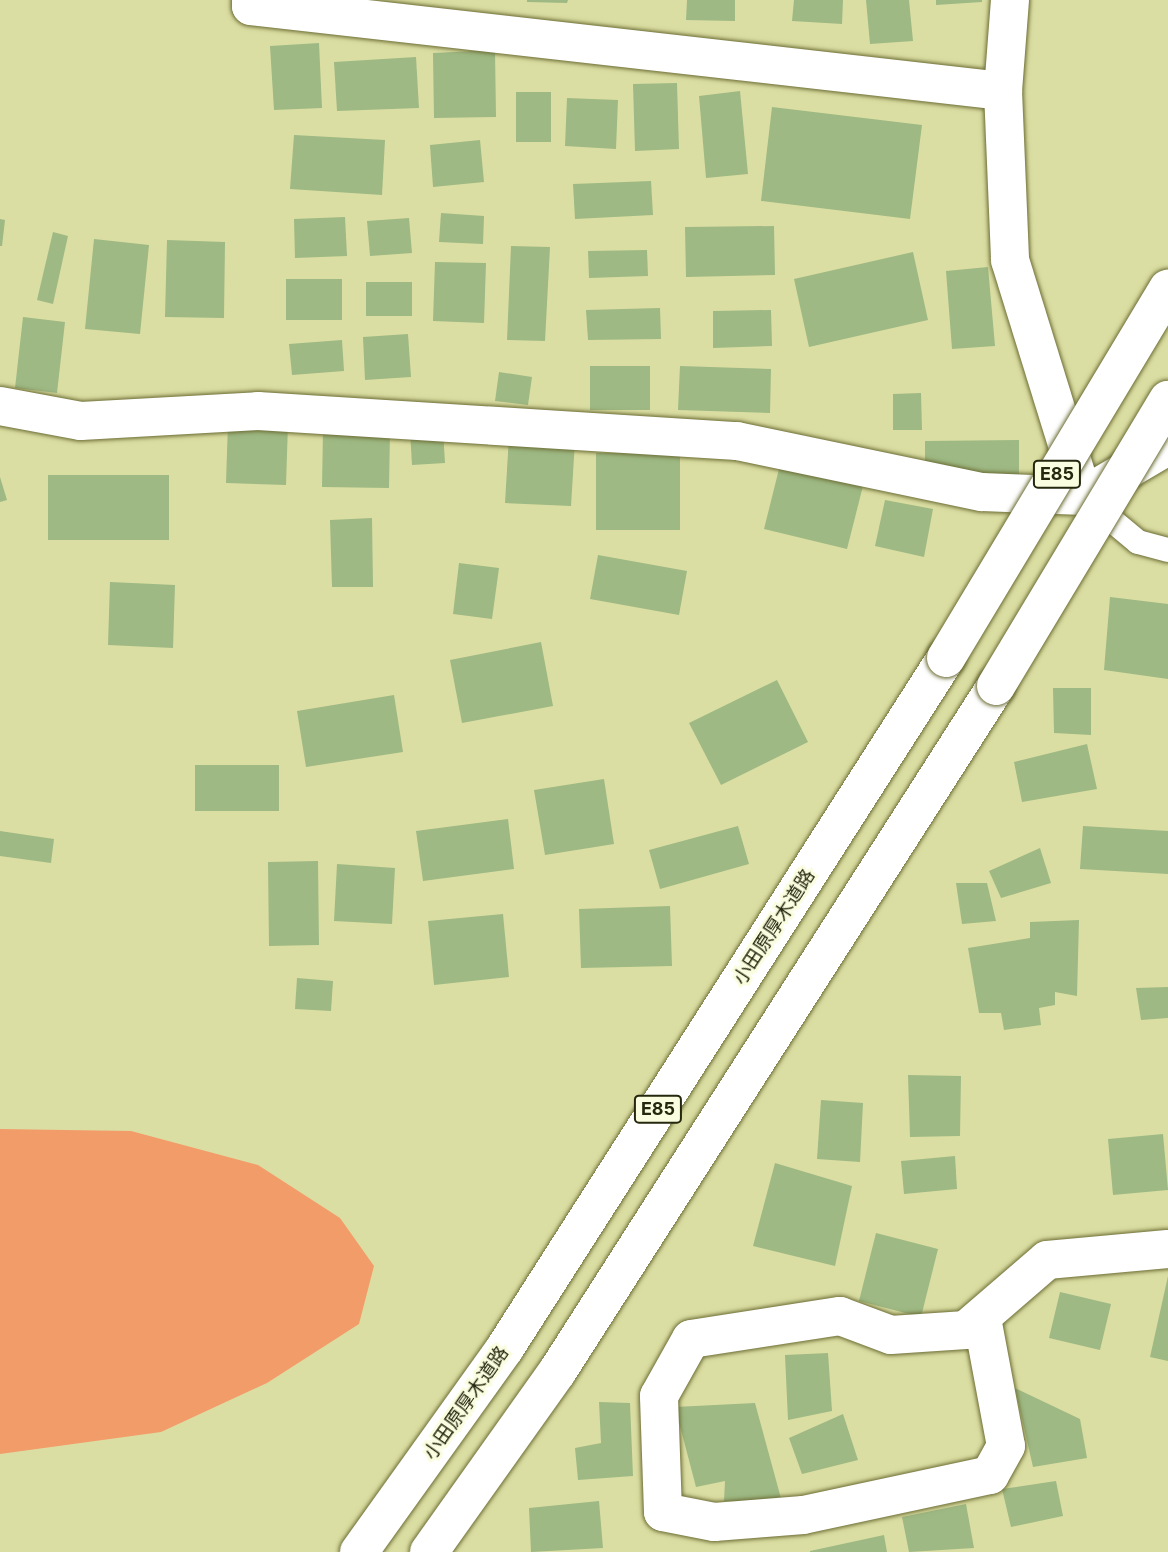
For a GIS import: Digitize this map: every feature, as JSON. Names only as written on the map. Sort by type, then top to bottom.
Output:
[{"type":"main road","points":[[251,0],[251,6],[1003,90]]},
{"type":"main road","points":[[1010,0],[1003,90],[1010,260],[1083,496]]},
{"type":"main road","name":"小田原厚木道路","points":[[359,1552],[505,1348],[946,658],[1168,289]]},
{"type":"main road","name":"E85","points":[[429,1552],[557,1372],[996,685],[1168,400]]},
{"type":"main road","points":[[0,406],[81,421],[257,411],[737,441],[982,492],[1083,496],[1168,446]]},
{"type":"main road","points":[[982,1318],[1006,1446],[990,1475],[803,1515],[714,1522],[663,1512],[659,1396],[691,1339],[840,1315],[891,1335],[917,1336],[966,1330],[1047,1260],[1168,1249]]},
{"type":"lane","points":[[1083,496],[1138,542],[1168,550]]},
{"type":"shaded area","points":[[0,1129],[131,1131],[258,1165],[340,1218],[374,1266],[359,1324],[267,1383],[161,1432],[0,1454]]},
{"type":"building","points":[[527,0],[568,0],[567,3]]},
{"type":"building","points":[[687,0],[735,0],[735,21],[686,20]]},
{"type":"building","points":[[794,0],[843,0],[842,24],[792,21]]},
{"type":"building","points":[[866,0],[909,0],[913,41],[870,44]]},
{"type":"building","points":[[936,0],[982,0],[982,2],[936,5]]},
{"type":"building","points":[[319,43],[322,108],[274,110],[270,46]]},
{"type":"building","points":[[495,50],[496,117],[434,118],[433,53]]},
{"type":"building","points":[[416,57],[419,108],[337,111],[334,62]]},
{"type":"building","points":[[677,83],[679,149],[635,151],[633,84]]},
{"type":"building","points":[[740,91],[748,174],[706,178],[699,96]]},
{"type":"building","points":[[516,92],[551,92],[551,142],[516,142]]},
{"type":"building","points":[[567,98],[618,100],[616,149],[565,146]]},
{"type":"building","points":[[772,107],[922,125],[910,219],[761,201]]},
{"type":"building","points":[[294,135],[385,140],[382,195],[290,189]]},
{"type":"building","points":[[480,140],[484,182],[433,187],[430,145]]},
{"type":"building","points":[[651,181],[653,215],[575,219],[573,184]]},
{"type":"building","points":[[441,213],[484,216],[483,244],[439,242]]},
{"type":"building","points":[[345,217],[347,256],[295,258],[294,219]]},
{"type":"building","points":[[409,218],[412,253],[370,256],[367,221]]},
{"type":"building","points":[[0,219],[5,220],[2,246],[0,246]]},
{"type":"building","points":[[774,226],[775,275],[686,277],[685,227]]},
{"type":"building","points":[[53,232],[68,236],[53,304],[37,300]]},
{"type":"building","points":[[94,239],[149,245],[140,334],[85,329]]},
{"type":"building","points":[[167,240],[225,242],[224,318],[165,317]]},
{"type":"building","points":[[511,246],[550,247],[545,341],[507,340]]},
{"type":"building","points":[[647,250],[648,276],[589,278],[588,251]]},
{"type":"building","points":[[913,252],[928,320],[809,347],[794,279]]},
{"type":"building","points":[[435,262],[486,263],[484,323],[433,321]]},
{"type":"building","points":[[988,267],[995,346],[952,349],[946,271]]},
{"type":"building","points":[[286,279],[342,279],[342,320],[286,320]]},
{"type":"building","points":[[366,282],[412,282],[412,316],[366,316]]},
{"type":"building","points":[[660,308],[661,339],[588,340],[586,310]]},
{"type":"building","points":[[771,310],[772,346],[713,348],[713,311]]},
{"type":"building","points":[[23,317],[65,322],[57,393],[15,388]]},
{"type":"building","points":[[408,334],[411,377],[365,380],[363,337]]},
{"type":"building","points":[[342,340],[344,371],[292,375],[289,344]]},
{"type":"building","points":[[590,366],[650,366],[650,410],[590,410]]},
{"type":"building","points":[[680,366],[771,369],[770,413],[678,410]]},
{"type":"building","points":[[499,372],[532,377],[528,405],[495,401]]},
{"type":"building","points":[[921,393],[922,430],[893,430],[893,394]]},
{"type":"building","points":[[228,422],[288,424],[286,485],[226,483]]},
{"type":"building","points":[[323,430],[390,431],[389,488],[322,487]]},
{"type":"building","points":[[443,430],[445,463],[412,465],[410,431]]},
{"type":"building","points":[[509,436],[575,441],[571,506],[505,503]]},
{"type":"building","points":[[1019,440],[1019,479],[925,480],[925,441]]},
{"type":"building","points":[[596,453],[680,453],[680,530],[596,530]]},
{"type":"building","points":[[781,461],[864,482],[847,549],[764,529]]},
{"type":"building","points":[[48,475],[169,475],[169,540],[48,540]]},
{"type":"building","points":[[0,477],[7,500],[0,502]]},
{"type":"building","points":[[885,500],[933,509],[924,557],[875,546]]},
{"type":"building","points":[[372,518],[373,587],[332,587],[330,520]]},
{"type":"building","points":[[598,555],[687,571],[679,615],[590,599]]},
{"type":"building","points":[[459,563],[499,568],[492,619],[453,614]]},
{"type":"building","points":[[110,582],[175,585],[173,648],[108,645]]},
{"type":"building","points":[[1110,597],[1168,604],[1168,679],[1104,670]]},
{"type":"building","points":[[541,642],[553,706],[462,723],[450,660]]},
{"type":"building","points":[[777,680],[808,742],[721,785],[689,723]]},
{"type":"building","points":[[1053,688],[1091,688],[1091,735],[1054,733]]},
{"type":"building","points":[[394,695],[403,752],[306,767],[297,711]]},
{"type":"building","points":[[1087,744],[1097,789],[1022,802],[1014,762]]},
{"type":"building","points":[[195,765],[279,765],[279,811],[195,811]]},
{"type":"building","points":[[604,779],[614,844],[545,855],[534,790]]},
{"type":"building","points":[[508,819],[514,869],[423,881],[416,831]]},
{"type":"building","points":[[738,826],[749,864],[660,889],[649,850]]},
{"type":"building","points":[[1083,826],[1168,831],[1168,874],[1080,869]]},
{"type":"building","points":[[0,831],[54,839],[51,863],[0,856]]},
{"type":"building","points":[[1040,848],[1051,883],[1001,898],[989,871]]},
{"type":"building","points":[[318,861],[319,945],[269,946],[268,862]]},
{"type":"building","points":[[337,864],[395,868],[392,924],[334,921]]},
{"type":"building","points":[[956,883],[987,883],[996,921],[962,924]]},
{"type":"building","points":[[670,906],[672,966],[581,968],[579,909]]},
{"type":"building","points":[[503,914],[509,977],[434,985],[428,921]]},
{"type":"building","points":[[1079,920],[1077,996],[1055,992],[1055,1005],[1039,1008],[1041,1025],[1004,1030],[1001,1013],[979,1013],[968,948],[1030,938],[1030,922]]},
{"type":"building","points":[[297,978],[333,981],[331,1011],[295,1009]]},
{"type":"building","points":[[1168,987],[1168,1018],[1141,1020],[1136,988]]},
{"type":"building","points":[[908,1075],[961,1076],[960,1136],[910,1137]]},
{"type":"building","points":[[821,1100],[863,1103],[860,1162],[817,1159]]},
{"type":"building","points":[[1163,1134],[1168,1190],[1113,1195],[1108,1139]]},
{"type":"building","points":[[955,1156],[957,1189],[904,1194],[901,1161]]},
{"type":"building","points":[[775,1163],[852,1186],[835,1266],[753,1246]]},
{"type":"building","points":[[876,1233],[938,1249],[921,1317],[859,1301]]},
{"type":"building","points":[[1168,1276],[1168,1361],[1150,1357]]},
{"type":"building","points":[[1060,1292],[1111,1304],[1100,1350],[1049,1338]]},
{"type":"building","points":[[828,1353],[832,1411],[788,1420],[785,1355]]},
{"type":"building","points":[[1015,1388],[1080,1419],[1087,1458],[1033,1467]]},
{"type":"building","points":[[599,1402],[630,1403],[633,1476],[578,1480],[575,1448],[601,1443]]},
{"type":"building","points":[[755,1403],[782,1502],[724,1501],[725,1481],[696,1487],[675,1407]]},
{"type":"building","points":[[843,1414],[858,1460],[802,1474],[789,1438]]},
{"type":"building","points":[[1056,1481],[1063,1516],[1011,1527],[1002,1489]]},
{"type":"building","points":[[599,1501],[603,1548],[531,1552],[529,1508]]},
{"type":"building","points":[[966,1504],[974,1548],[909,1552],[902,1517]]},
{"type":"building","points":[[884,1535],[887,1552],[810,1552],[810,1551]]}]
